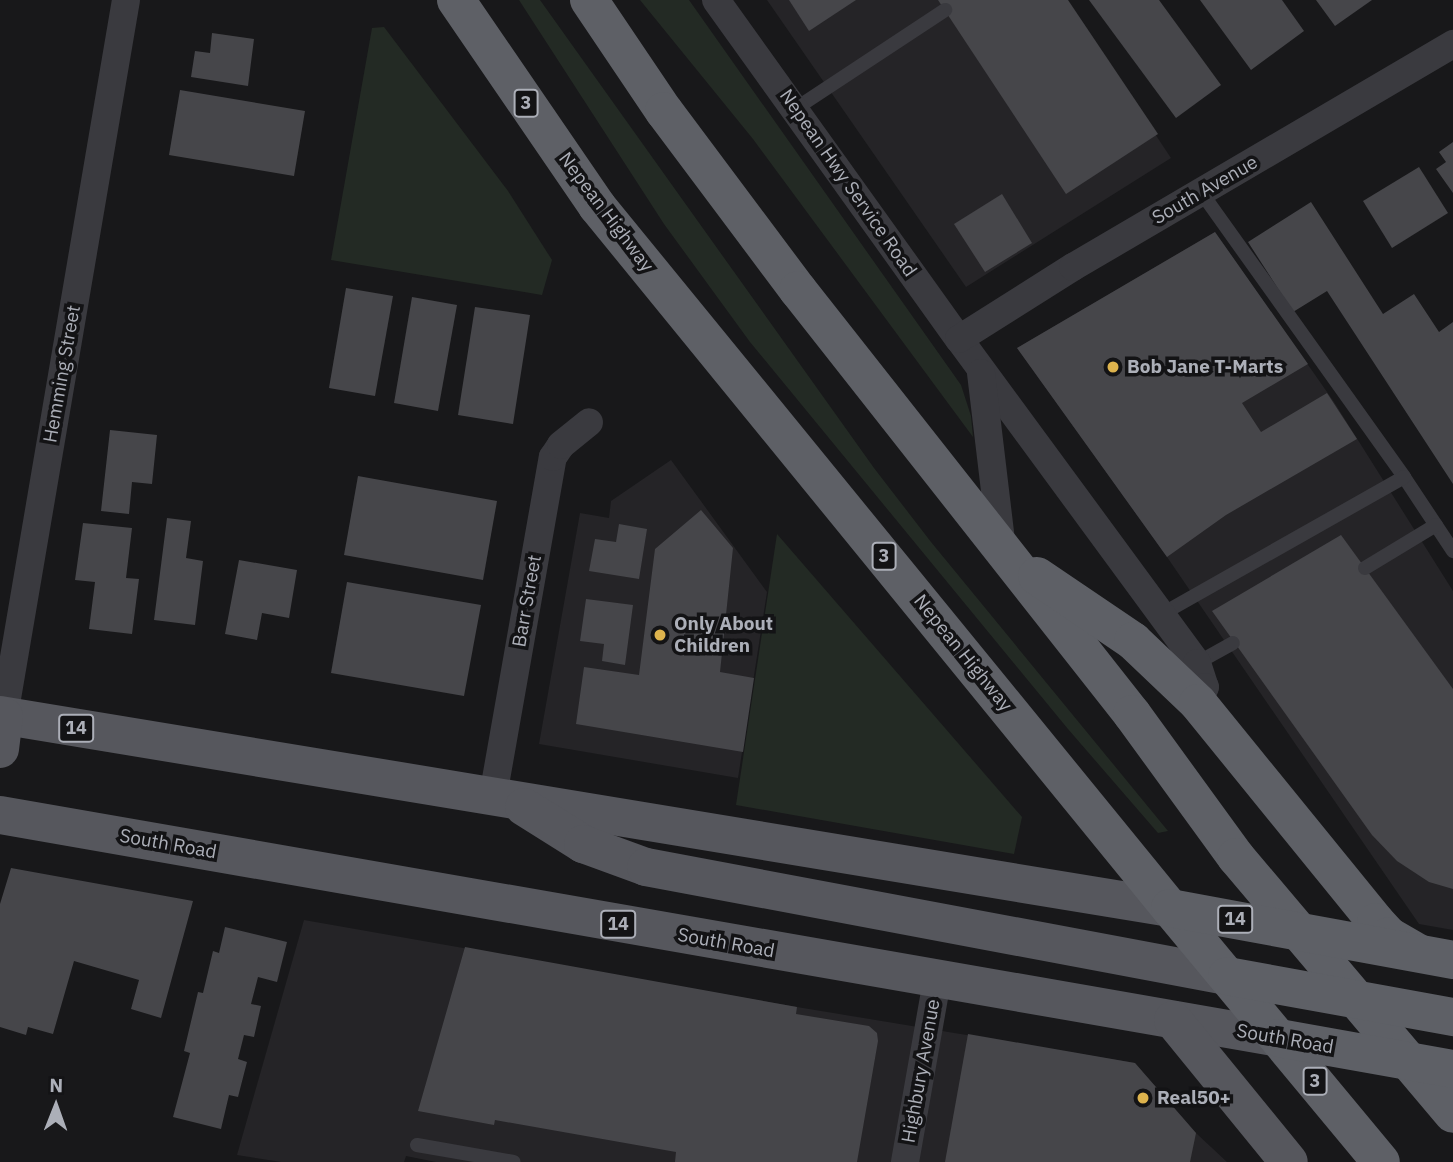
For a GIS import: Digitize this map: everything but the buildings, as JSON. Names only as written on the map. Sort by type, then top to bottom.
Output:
[{"type":"highway","name":"Nepean Highway","points":[[456,0],[597,206],[1381,1162]]},
{"type":"highway","points":[[589,0],[664,111],[798,290],[1132,714],[1236,857],[1300,929],[1453,1114]]},
{"type":"highway","points":[[1007,554],[1133,641],[1198,703],[1372,918],[1390,936],[1435,956]]},
{"type":"highway","name":"14","points":[[1170,908],[1300,929],[1435,956]]},
{"type":"highway","points":[[1227,976],[1453,1017]]},
{"type":"highway","name":"South Road","points":[[1279,1038],[1453,1069]]},
{"type":"main road","name":"14","points":[[1,727],[502,797],[1170,908]]},
{"type":"main road","points":[[502,797],[583,844],[622,860],[905,918],[1227,976]]},
{"type":"main road","name":"South Road","points":[[0,815],[1279,1038]]},
{"type":"main road","points":[[665,932],[675,873]]},
{"type":"main road","points":[[905,918],[929,951],[937,980]]},
{"type":"main road","points":[[1173,1020],[1289,1162]]},
{"type":"street","name":"Hemming Street","points":[[1,727],[126,0]]},
{"type":"street","name":"Nepean Hwy Service Road","points":[[716,0],[960,340],[1197,663],[1205,687],[1198,703]]},
{"type":"street","name":"South Avenue","points":[[960,340],[1073,267],[1453,44]]},
{"type":"street","name":"Nepean Hwy Service Road","points":[[980,367],[1007,554]]},
{"type":"street","name":"Barr Street","points":[[502,797],[553,457],[561,445],[589,422]]},
{"type":"street","name":"Highbury Avenue","points":[[905,1162],[937,980]]},
{"type":"lane","points":[[795,109],[944,10]]},
{"type":"lane","points":[[1201,192],[1404,477],[1453,551]]},
{"type":"lane","points":[[1162,614],[1404,477]]},
{"type":"lane","points":[[1365,568],[1436,525]]},
{"type":"lane","points":[[1197,663],[1233,643]]},
{"type":"lane","points":[[417,1145],[514,1162]]},
{"type":"shaded area","points":[[519,0],[540,0],[874,468],[931,542],[1168,831],[1158,833],[1068,729],[750,342],[664,224]]},
{"type":"shaded area","points":[[640,0],[689,0],[961,385],[971,416],[973,437],[753,139]]},
{"type":"shaded area","points":[[767,0],[1066,0],[1171,158],[966,287]]},
{"type":"shaded area","points":[[384,27],[508,191],[552,260],[542,295],[331,260],[372,28]]},
{"type":"shaded area","points":[[1215,232],[1334,402],[1453,591],[1453,930],[1419,924],[1167,557],[1017,348]]},
{"type":"shaded area","name":"Only About Children","points":[[671,460],[767,592],[738,778],[539,744],[580,513],[609,518],[611,501]]},
{"type":"shaded area","points":[[777,534],[1022,817],[1014,854],[736,805]]},
{"type":"shaded area","points":[[304,920],[797,1007],[1135,1063],[1196,1133],[1227,1162],[436,1162],[406,1156],[404,1162],[281,1162],[237,1155]]},
{"type":"place","name":"Bob Jane T-Marts","points":[[1113,367]]},
{"type":"place","name":"Only About Children","points":[[660,635]]},
{"type":"place","name":"Real50+","points":[[1143,1098]]}]
